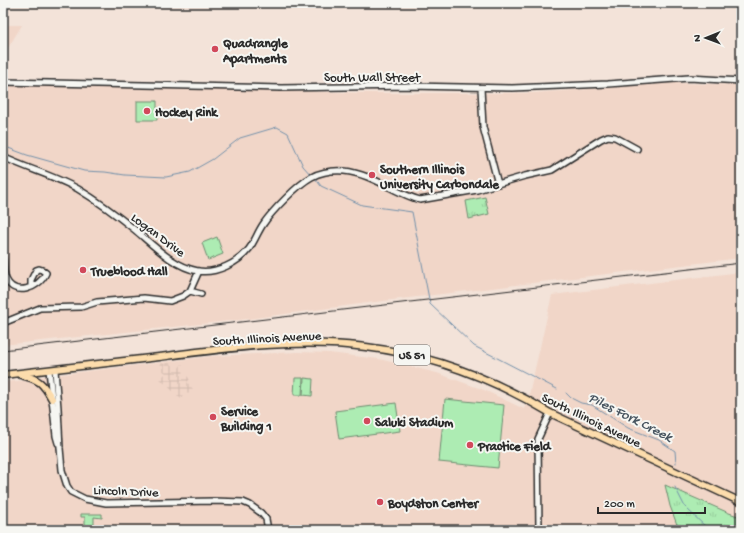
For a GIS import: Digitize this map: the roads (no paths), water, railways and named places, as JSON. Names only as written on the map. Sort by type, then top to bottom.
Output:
[{"type":"highway","name":"South Illinois Avenue","points":[[3,375],[263,345],[312,343],[360,346],[410,355],[447,365],[478,376],[528,399],[550,413],[741,502]]},
{"type":"highway","points":[[12,374],[34,378],[44,385],[52,399]]},
{"type":"street","name":"South Wall Street","points":[[3,82],[281,88],[408,86],[512,88],[608,84],[689,78],[741,81]]},
{"type":"street","points":[[481,88],[483,127],[498,184]]},
{"type":"street","name":"Logan Drive","points":[[3,158],[78,189],[126,223],[175,262],[199,271],[226,267],[242,257],[249,250],[264,224],[276,208],[299,185],[313,176],[329,172],[344,172],[363,175],[420,200],[477,190],[552,170],[608,136],[615,137],[636,149]]},
{"type":"street","points":[[3,257],[4,271],[9,283],[22,289],[31,287]]},
{"type":"street","points":[[3,323],[40,308],[81,307],[97,302],[137,299],[170,301],[183,296],[190,291],[199,271]]},
{"type":"street","points":[[190,291],[201,294]]},
{"type":"street","points":[[52,370],[52,399],[55,430],[60,448]]},
{"type":"street","name":"Lincoln Drive","points":[[52,370],[58,408],[62,470],[67,486],[71,492],[85,499],[106,503],[214,501],[243,502],[261,513],[266,519],[268,530]]},
{"type":"street","points":[[539,530],[538,439],[550,413]]},
{"type":"waterway","name":"Piles Fork Creek","points":[[3,146],[27,155],[84,171],[166,177],[190,172],[213,159],[240,138],[277,127],[288,133],[303,166],[311,175]]},
{"type":"waterway","name":"Piles Fork Creek","points":[[315,178],[321,186],[362,205],[412,212],[430,304],[474,346],[557,389]]},
{"type":"waterway","name":"Piles Fork Creek","points":[[566,393],[571,398],[581,403],[592,405],[628,428],[659,440],[675,451],[676,463]]},
{"type":"waterway","name":"Piles Fork Creek","points":[[675,487],[685,507],[709,530]]},
{"type":"railway","points":[[3,350],[741,263]]},
{"type":"place","name":"Quadrangle Apartments","points":[[215,49]]},
{"type":"place","name":"Hockey Rink","points":[[147,111]]},
{"type":"place","name":"Southern Illinois University Carbondale","points":[[372,175]]},
{"type":"place","name":"Trueblood Hall","points":[[83,270]]},
{"type":"place","name":"Service Building 1","points":[[213,417]]},
{"type":"place","name":"Saluki Stadium","points":[[367,421]]},
{"type":"place","name":"Practice Field","points":[[470,445]]},
{"type":"place","name":"Boydston Center","points":[[380,502]]}]
